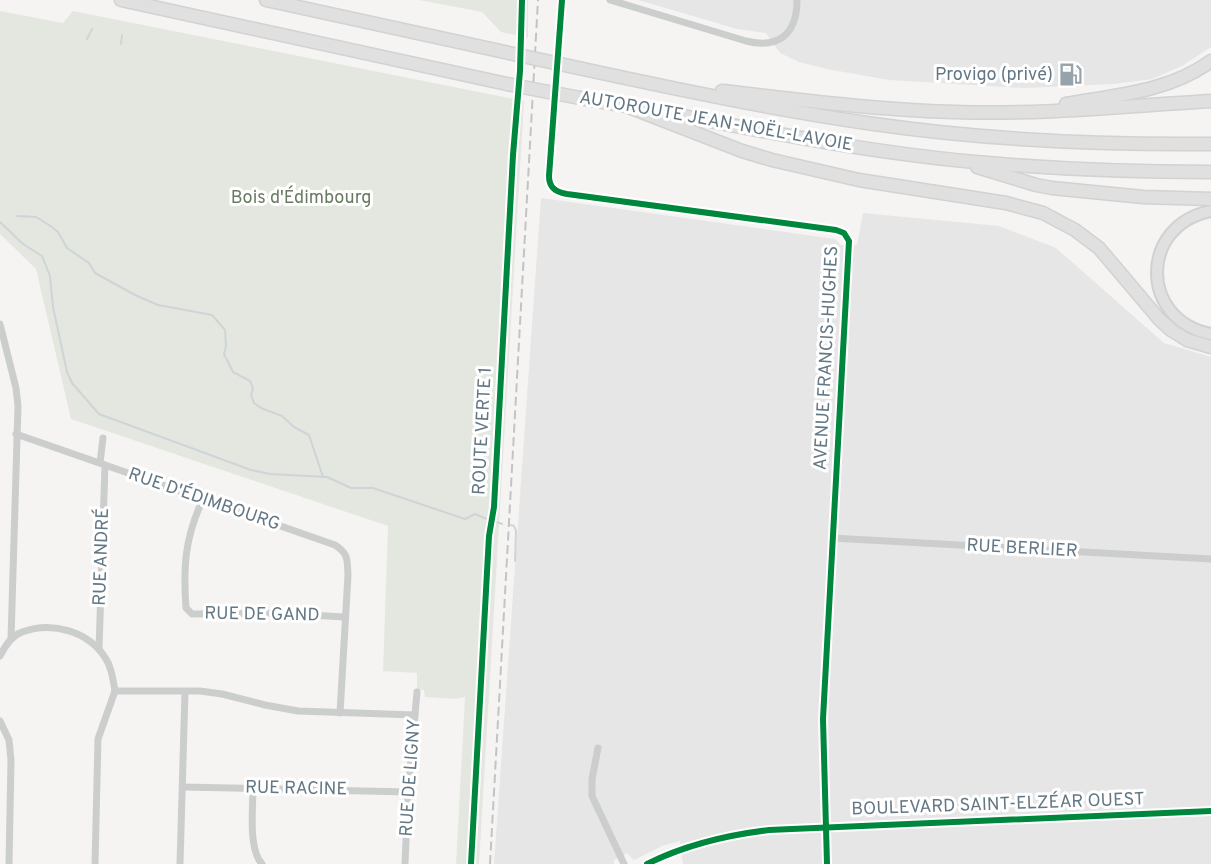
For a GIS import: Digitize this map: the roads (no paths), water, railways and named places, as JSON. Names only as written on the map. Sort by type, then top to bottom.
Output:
[{"type":"highway","name":"AUTOROUTE JEAN-NOËL-LAVOIE","points":[[121,0],[507,84],[843,145],[953,159],[1069,169],[1211,172]]},
{"type":"highway","name":"AUTOROUTE JEAN-NOËL-LAVOIE","points":[[266,0],[769,108],[915,129],[1046,141],[1211,144]]},
{"type":"highway","points":[[1008,113],[1152,89],[1186,76],[1211,61]]},
{"type":"highway","points":[[653,84],[931,112],[1008,113],[1211,100]]},
{"type":"highway","points":[[626,106],[742,151],[791,164],[886,185],[1006,203],[1043,213],[1075,230],[1099,248],[1171,330],[1193,342],[1211,347]]},
{"type":"highway","points":[[953,159],[1036,185],[1125,196],[1211,198]]},
{"type":"main road","points":[[1211,211],[1192,217],[1173,231],[1160,252],[1157,271],[1159,290],[1171,311],[1189,327],[1211,334]]},
{"type":"street","name":"AVENUE FRANCIS-HUGHES","points":[[562,0],[549,176],[554,190],[565,194],[836,230],[848,238],[822,726],[827,864]]},
{"type":"street","points":[[610,0],[746,41],[765,44],[778,40],[789,30],[796,18],[797,0]]},
{"type":"street","points":[[0,324],[16,388],[18,406],[11,639]]},
{"type":"street","name":"RUE D'ÉDIMBOURG","points":[[16,434],[335,545],[344,551],[347,558],[348,575],[340,713]]},
{"type":"street","name":"RUE ANDRÉ","points":[[99,649],[103,438]]},
{"type":"street","name":"RUE DE GAND","points":[[203,499],[186,546],[184,573],[186,608],[192,614],[276,613],[344,617]]},
{"type":"street","name":"RUE BERLIER","points":[[832,538],[1211,559]]},
{"type":"street","points":[[0,656],[11,639],[22,632],[50,628],[73,631],[99,649],[107,660],[115,691],[98,739],[95,864]]},
{"type":"street","points":[[115,691],[200,691],[298,711],[416,715]]},
{"type":"street","points":[[180,864],[185,692]]},
{"type":"street","name":"RUE DE LIGNY","points":[[405,864],[408,792],[417,692]]},
{"type":"street","points":[[0,721],[9,740],[11,760],[9,864]]},
{"type":"street","points":[[598,748],[591,784],[592,796],[624,864]]},
{"type":"street","name":"RUE RACINE","points":[[183,788],[408,792]]},
{"type":"street","points":[[253,788],[252,832],[258,860],[262,864]]},
{"type":"street","name":"BOULEVARD SAINT-ELZÉAR OUEST","points":[[647,864],[687,847],[740,834],[769,830],[1211,811]]},
{"type":"waterway","points":[[87,39],[92,29]]},
{"type":"waterway","points":[[121,44],[122,35]]},
{"type":"waterway","points":[[17,216],[36,217],[49,225],[58,232],[67,248],[89,263],[95,273],[135,295],[158,305],[212,315],[225,330],[224,354],[233,372],[250,381],[254,403],[282,416],[294,427],[309,435],[323,477]]},
{"type":"waterway","points":[[0,222],[23,244],[42,256],[50,276],[53,307],[67,372],[72,383],[99,414],[251,470],[270,474],[327,477],[351,488],[373,488],[465,519],[475,514],[489,520]]},
{"type":"waterway","points":[[494,521],[502,524]]},
{"type":"waterway","points":[[511,525],[516,531],[515,561]]},
{"type":"railway","points":[[490,864],[538,0]]},
{"type":"place","name":"Provigo (privé)","points":[[1071,75]]},
{"type":"park label","name":"Bois d'Édimbourg","points":[[301,198]]}]
